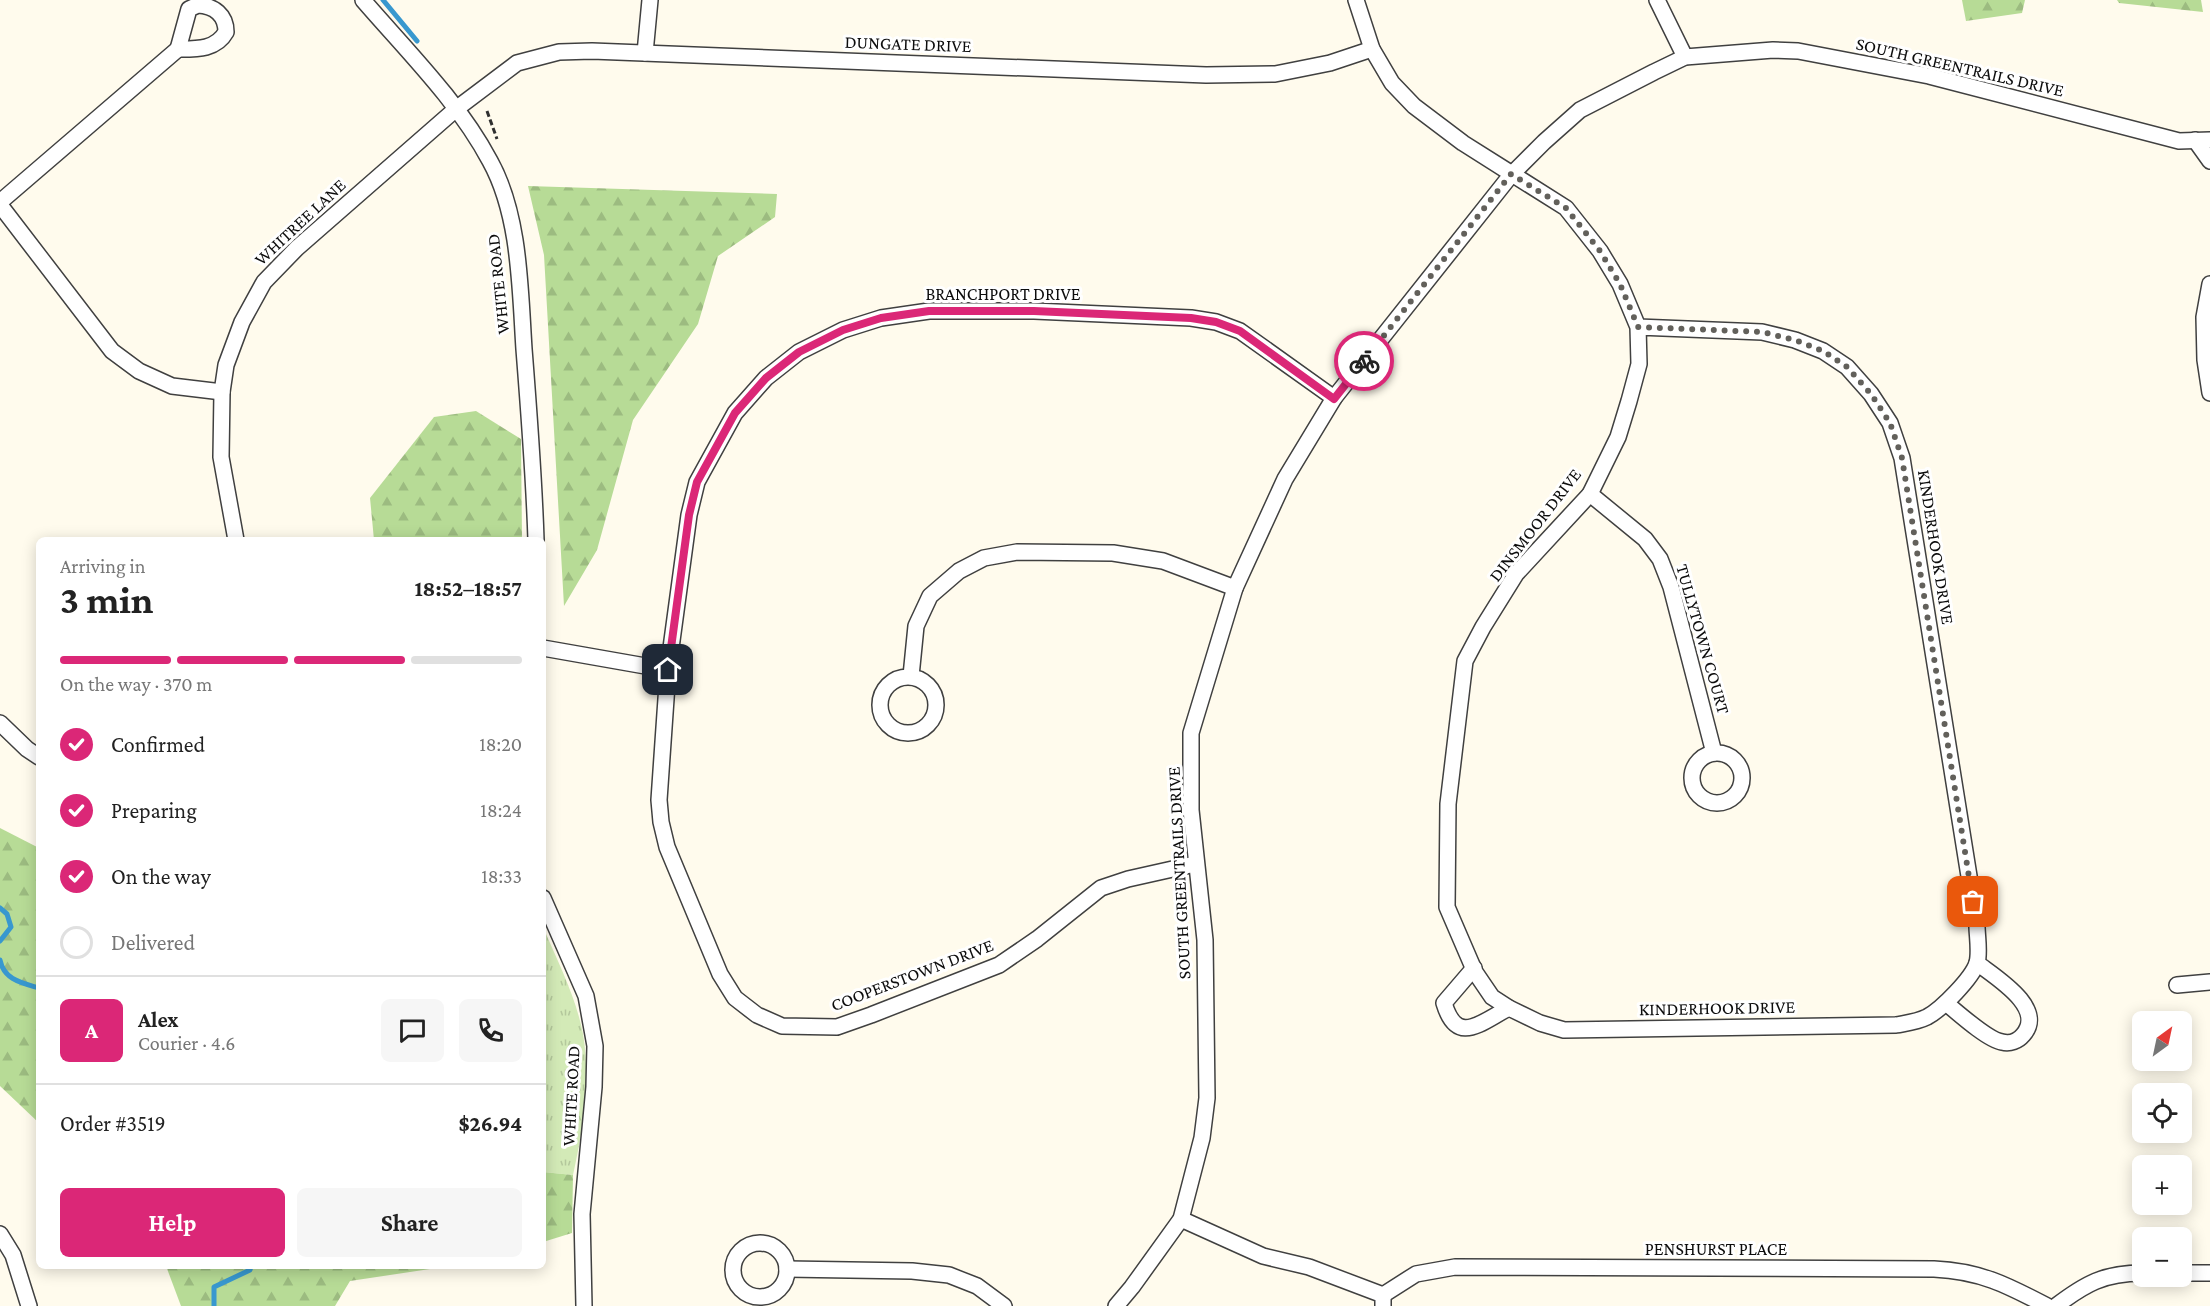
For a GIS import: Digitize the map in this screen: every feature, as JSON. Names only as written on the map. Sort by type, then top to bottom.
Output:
[{"type":"street","name":"WHITE ROAD","points":[[363,0],[456,109],[491,162],[506,201],[517,246],[534,479],[536,537]]},
{"type":"street","points":[[645,53],[650,0]]},
{"type":"street","name":"DINSMOOR DRIVE","points":[[1356,0],[1372,49],[1392,83],[1414,106],[1463,143],[1566,208],[1600,251],[1620,284],[1638,327],[1639,364],[1629,401],[1618,437],[1590,494],[1516,574],[1465,661],[1448,804],[1447,907],[1474,968],[1492,997]]},
{"type":"street","points":[[1657,0],[1685,57]]},
{"type":"street","points":[[178,49],[0,204],[112,351],[139,371],[172,386],[222,392]]},
{"type":"street","name":"DUNGATE DRIVE","points":[[456,109],[517,63],[559,51],[1206,75],[1275,74],[1330,63],[1372,49]]},
{"type":"street","name":"SOUTH GREENTRAILS DRIVE","points":[[1116,1306],[1181,1219],[1202,1138],[1207,1098],[1205,940],[1195,864],[1191,810],[1191,733],[1234,588],[1285,478],[1334,399],[1511,174],[1580,110],[1685,57],[1746,51],[1798,51],[1929,76],[2179,141],[2203,140]]},
{"type":"street","name":"WHITREE LANE","points":[[235,537],[221,457],[222,392],[226,365],[242,322],[264,282],[297,248],[456,109]]},
{"type":"street","points":[[2203,140],[2210,161]]},
{"type":"street","points":[[2210,284],[2204,317],[2205,360],[2210,393]]},
{"type":"street","name":"BRANCHPORT DRIVE","points":[[668,670],[689,515],[697,482],[705,464],[735,413],[766,378],[799,352],[843,330],[881,318],[929,311],[1034,311],[1191,318],[1216,322],[1240,331],[1334,399]]},
{"type":"street","name":"KINDERHOOK DRIVE","points":[[1492,997],[1540,1023],[1564,1030],[1896,1025],[1928,1016],[1946,1003],[1964,983],[1977,963],[1977,926],[1904,470],[1890,423],[1871,394],[1847,367],[1823,351],[1795,340],[1762,332],[1638,327]]},
{"type":"street","name":"TULLYTOWN COURT","points":[[1590,494],[1645,540],[1660,559],[1671,587],[1714,753]]},
{"type":"street","points":[[911,676],[916,626],[930,596],[959,571],[984,558],[1017,552],[1113,553],[1163,561],[1234,588]]},
{"type":"street","points":[[546,649],[668,670]]},
{"type":"street","name":"COOPERSTOWN DRIVE","points":[[668,670],[659,800],[667,847],[720,974],[735,998],[757,1014],[782,1026],[837,1027],[999,965],[1037,939],[1101,888],[1128,879],[1195,864]]},
{"type":"street","points":[[0,723],[36,755]]},
{"type":"street","name":"WHITE ROAD","points":[[546,905],[586,996],[595,1046],[594,1087],[582,1214],[584,1306]]},
{"type":"street","points":[[1946,1003],[1993,1039],[2010,1042],[2018,1040],[2024,1034],[2030,1018],[2024,1003],[1977,963]]},
{"type":"street","points":[[1474,968],[1444,1003],[1452,1022],[1459,1028],[1469,1029],[1509,1008]]},
{"type":"street","points":[[2177,985],[2210,982]]},
{"type":"street","points":[[1181,1219],[1263,1256],[1309,1267],[1383,1300]]},
{"type":"street","points":[[0,1234],[13,1255],[29,1306]]},
{"type":"street","points":[[787,1269],[912,1270],[949,1275],[977,1286],[1004,1306]]},
{"type":"street","name":"PENSHURST PLACE","points":[[1383,1300],[1416,1274],[1433,1269],[1934,1269],[1961,1270],[2000,1281],[2047,1306]]},
{"type":"street","points":[[2192,1273],[2210,1273]]},
{"type":"street","points":[[2056,1306],[2082,1287],[2106,1276],[2132,1274]]},
{"type":"green space","points":[[1962,0],[2025,0],[2022,13],[1966,21]]},
{"type":"green space","points":[[2117,0],[2201,0],[2203,12],[2119,3]]},
{"type":"green space","points":[[528,186],[777,194],[775,217],[718,256],[698,324],[633,420],[597,550],[564,606],[544,255]]},
{"type":"green space","points":[[476,411],[521,439],[522,537],[374,537],[370,498],[434,417]]},
{"type":"green space","points":[[0,828],[36,846],[36,1120],[0,1086]]},
{"type":"green space","points":[[546,934],[576,1007],[583,1034],[586,1069],[585,1105],[573,1175],[546,1172]]},
{"type":"green space","points":[[546,1172],[573,1175],[572,1233],[546,1241]]},
{"type":"green space","points":[[167,1269],[430,1269],[350,1281],[335,1306],[181,1306]]},
{"type":"waterway","points":[[383,0],[417,41]]},
{"type":"waterway","points":[[0,908],[7,914],[11,927],[0,941]]},
{"type":"waterway","points":[[0,960],[5,972],[15,980],[36,987]]},
{"type":"waterway","points":[[214,1306],[214,1287],[250,1269]]},
{"type":"way so far","points":[[1364,361],[1511,174],[1566,208],[1600,251],[1620,284],[1638,327],[1762,332],[1795,340],[1823,351],[1847,367],[1871,394],[1890,423],[1902,458],[1973,902]]},
{"type":"route","points":[[668,670],[689,515],[697,482],[705,464],[735,413],[751,398],[766,378],[799,352],[843,330],[881,318],[929,311],[1034,311],[1191,318],[1216,322],[1240,331],[1334,399],[1364,361]]}]
